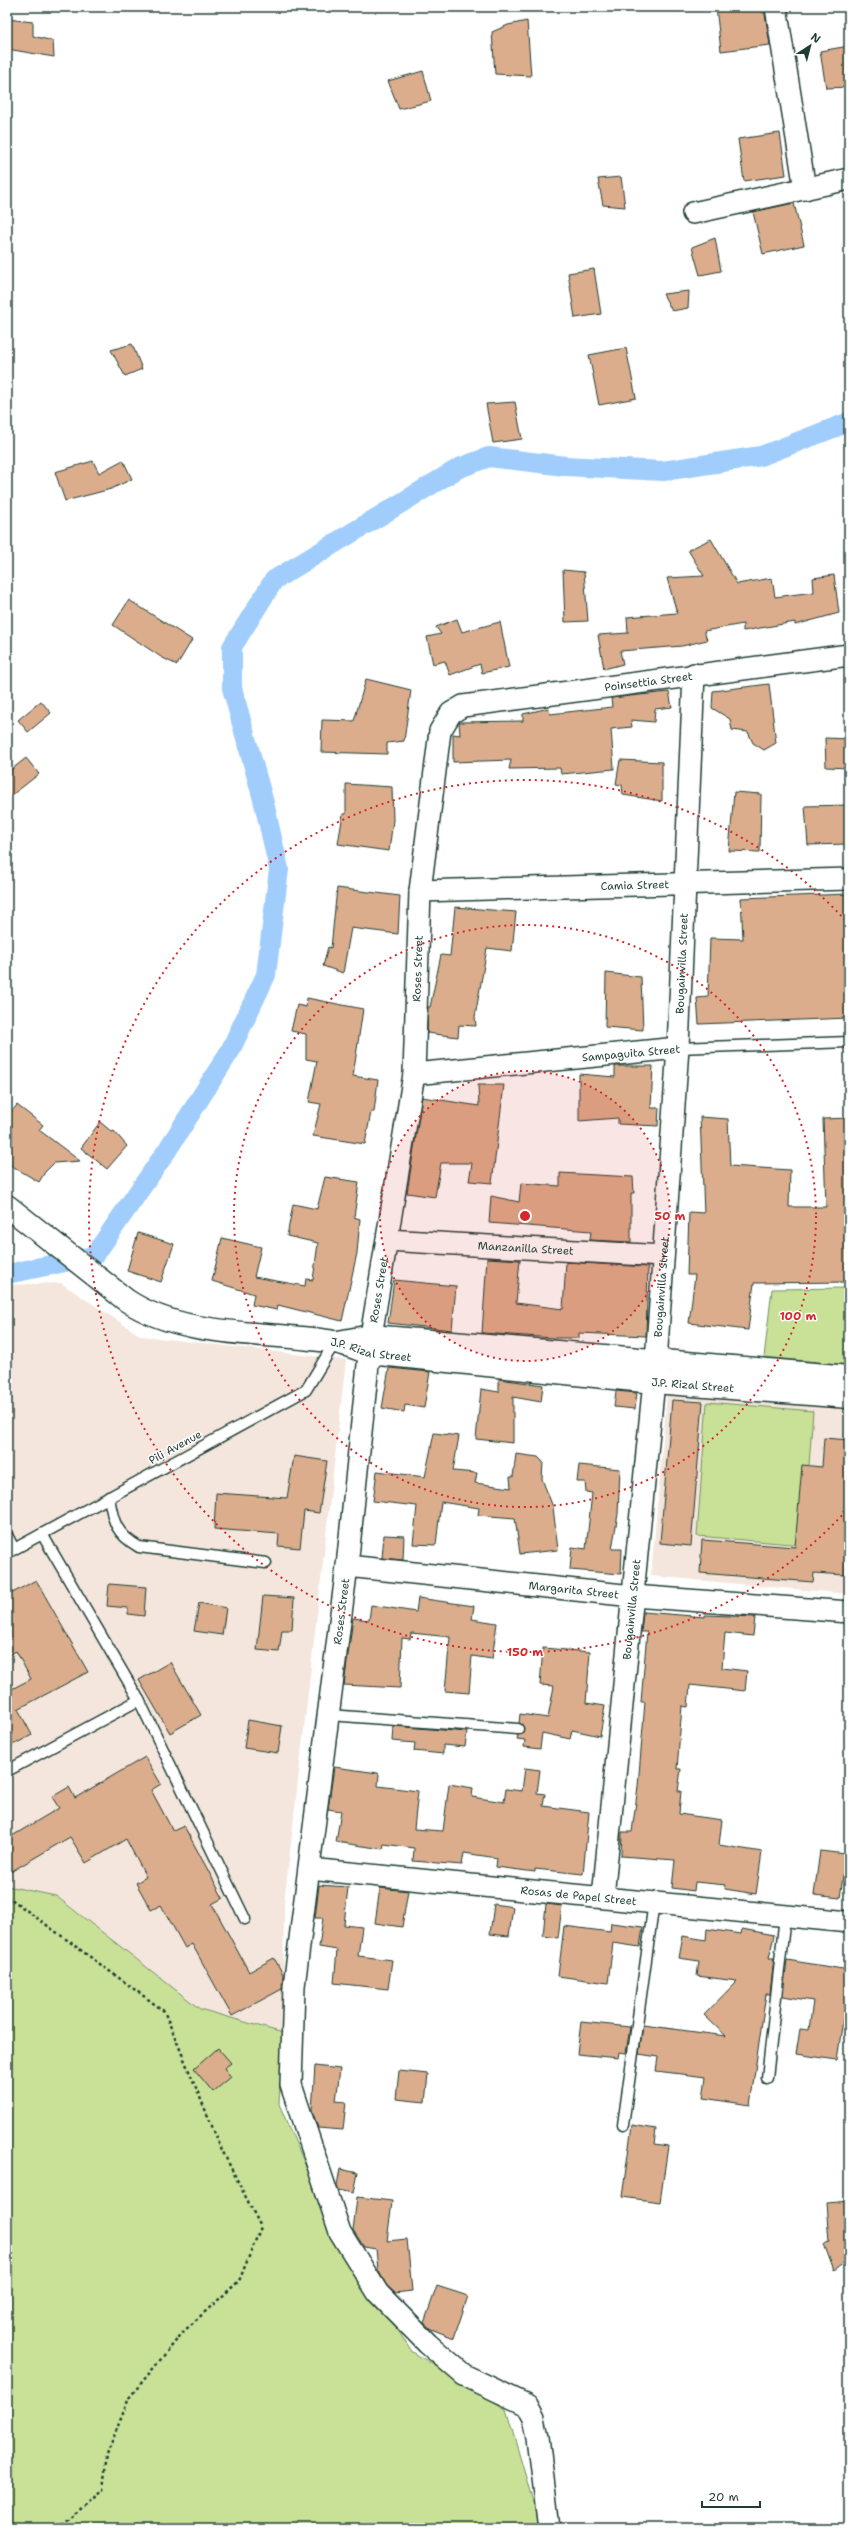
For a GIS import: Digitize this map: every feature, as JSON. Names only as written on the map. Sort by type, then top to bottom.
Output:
[{"type":"main road","name":"J.P. Rizal Street","points":[[7,1206],[89,1271],[142,1310],[179,1322],[233,1331],[335,1342],[655,1371],[849,1397]]},
{"type":"main road","name":"J.P. Rizal Street","points":[[655,1371],[849,1377]]},
{"type":"street","points":[[776,7],[805,189]]},
{"type":"street","points":[[693,213],[849,179]]},
{"type":"street","name":"Poinsettia Street","points":[[450,713],[463,706],[694,674],[849,655]]},
{"type":"street","name":"Bougainvilla Street","points":[[603,1897],[655,1371],[678,1048],[694,674]]},
{"type":"street","name":"Roses Street","points":[[450,713],[440,731],[420,891],[414,1074],[370,1345],[347,1566],[294,1986],[291,2085],[340,2232],[378,2293],[428,2344],[464,2374],[526,2405],[534,2418],[538,2436],[549,2528]]},
{"type":"street","name":"Camia Street","points":[[420,891],[849,879]]},
{"type":"street","name":"Sampaguita Street","points":[[414,1074],[678,1048]]},
{"type":"street","name":"Manzanilla Street","points":[[387,1240],[663,1256]]},
{"type":"street","name":"Margarita Street","points":[[347,1566],[633,1596],[849,1612]]},
{"type":"street","name":"Rosas de Papel Street","points":[[309,1870],[603,1897],[849,1922]]},
{"type":"lane","name":"Sampaguita Street","points":[[678,1048],[849,1042]]},
{"type":"lane","name":"Pili Avenue","points":[[11,1551],[306,1390],[335,1342]]},
{"type":"lane","points":[[109,1497],[117,1528],[124,1538],[139,1547],[266,1563]]},
{"type":"lane","points":[[42,1534],[139,1700],[245,1919]]},
{"type":"lane","points":[[7,1535],[11,1551]]},
{"type":"lane","points":[[7,1771],[139,1700]]},
{"type":"lane","points":[[329,1715],[518,1730]]},
{"type":"lane","points":[[623,2125],[654,1902]]},
{"type":"lane","points":[[767,2078],[785,1916]]},
{"type":"path","points":[[7,1896],[164,2011],[222,2150],[261,2227],[239,2281],[184,2331],[129,2398],[107,2454],[103,2489],[57,2528]]},
{"type":"shaded area","points":[[61,1283],[141,1336],[346,1360],[284,1904],[283,2033],[200,2009],[57,1896],[7,1886],[7,1285]]},
{"type":"shaded area","points":[[667,1393],[849,1406],[849,1594],[651,1576]]},
{"type":"green space","points":[[849,1288],[849,1365],[764,1357],[772,1289]]},
{"type":"green space","points":[[707,1402],[813,1411],[803,1545],[697,1536]]},
{"type":"green space","points":[[7,1886],[56,1896],[200,2009],[283,2033],[279,2104],[329,2220],[411,2351],[506,2409],[536,2512],[537,2528],[7,2528]]},
{"type":"building","points":[[716,7],[755,7],[765,14],[770,45],[721,51]]},
{"type":"building","points":[[7,19],[33,22],[33,36],[53,41],[54,57],[7,49]]},
{"type":"building","points":[[527,21],[531,76],[495,74],[492,32],[508,25]]},
{"type":"building","points":[[849,46],[849,87],[826,88],[820,51]]},
{"type":"building","points":[[423,71],[431,101],[399,109],[388,81]]},
{"type":"building","points":[[780,133],[786,175],[744,181],[738,139]]},
{"type":"building","points":[[621,177],[625,207],[603,205],[598,179]]},
{"type":"building","points":[[794,203],[804,245],[763,254],[753,212]]},
{"type":"building","points":[[715,238],[721,271],[700,275],[692,247]]},
{"type":"building","points":[[594,269],[601,314],[575,318],[568,273]]},
{"type":"building","points":[[689,291],[688,308],[672,311],[663,294]]},
{"type":"building","points":[[132,344],[142,369],[125,376],[111,350]]},
{"type":"building","points":[[626,348],[636,398],[599,405],[589,355]]},
{"type":"building","points":[[515,402],[522,439],[493,443],[486,404]]},
{"type":"building","points":[[123,460],[132,479],[111,489],[65,501],[55,472],[93,461],[99,473]]},
{"type":"building","points":[[711,539],[737,584],[772,578],[775,597],[814,592],[813,578],[834,575],[839,613],[795,625],[795,622],[743,631],[743,624],[704,631],[707,640],[682,646],[620,651],[623,664],[604,669],[598,635],[628,633],[627,617],[677,613],[667,578],[704,576],[688,550]]},
{"type":"building","points":[[563,570],[584,572],[588,621],[565,622]]},
{"type":"building","points":[[129,600],[192,640],[177,665],[161,657],[113,625]]},
{"type":"building","points":[[457,619],[462,632],[500,622],[509,667],[482,673],[480,664],[450,675],[445,661],[433,664],[427,637],[441,634],[436,627]]},
{"type":"building","points":[[366,679],[411,690],[404,741],[387,743],[387,754],[321,752],[322,720],[354,721]]},
{"type":"building","points":[[769,684],[776,743],[764,750],[753,743],[748,732],[732,730],[730,719],[712,708],[713,691]]},
{"type":"building","points":[[669,692],[672,707],[655,709],[654,722],[631,720],[632,727],[611,729],[614,769],[561,774],[560,768],[509,769],[511,760],[453,762],[453,734],[460,735],[459,722],[523,721],[523,714],[549,708],[550,714],[612,707],[611,698]]},
{"type":"building","points":[[41,701],[51,713],[28,732],[18,720]]},
{"type":"building","points":[[825,738],[849,739],[849,768],[826,767]]},
{"type":"building","points":[[26,758],[39,774],[7,799],[7,773]]},
{"type":"building","points":[[620,760],[662,762],[662,801],[623,795],[622,785],[616,784]]},
{"type":"building","points":[[346,784],[392,787],[393,820],[389,851],[338,844],[343,814],[346,814]]},
{"type":"building","points":[[734,792],[761,794],[760,852],[729,851]]},
{"type":"building","points":[[849,805],[849,844],[808,845],[805,806]]},
{"type":"building","points":[[337,888],[400,896],[398,934],[351,928],[343,973],[323,966],[328,947],[331,948]]},
{"type":"building","points":[[849,894],[849,1018],[699,1024],[697,998],[708,997],[710,938],[743,939],[741,898]]},
{"type":"building","points":[[455,907],[516,912],[512,951],[487,948],[475,1017],[476,1026],[459,1025],[458,1037],[427,1033],[428,1007],[430,1007],[441,955],[450,956]]},
{"type":"building","points":[[606,973],[641,977],[643,1030],[605,1027]]},
{"type":"building","points":[[307,998],[363,1009],[353,1076],[378,1080],[374,1112],[371,1112],[365,1144],[313,1136],[321,1104],[309,1102],[317,1061],[306,1059],[306,1034],[291,1031],[297,1005],[306,1007]]},
{"type":"building","points":[[615,1066],[653,1066],[651,1108],[659,1108],[658,1126],[618,1124],[618,1118],[579,1121],[579,1074],[615,1077]]},
{"type":"building","points":[[478,1085],[504,1085],[492,1183],[469,1181],[472,1163],[441,1163],[435,1197],[407,1193],[422,1097],[479,1106]]},
{"type":"building","points":[[17,1105],[43,1125],[39,1130],[80,1161],[54,1163],[45,1172],[39,1182],[7,1163],[7,1117]]},
{"type":"building","points":[[700,1117],[728,1119],[730,1166],[790,1170],[789,1207],[826,1207],[823,1119],[849,1118],[849,1282],[754,1283],[748,1330],[689,1323],[695,1275],[687,1275],[689,1212],[704,1213]]},
{"type":"building","points":[[100,1122],[112,1132],[114,1131],[127,1146],[107,1169],[81,1148]]},
{"type":"building","points":[[560,1173],[633,1177],[634,1193],[631,1193],[631,1242],[590,1240],[591,1231],[489,1223],[491,1196],[519,1202],[521,1183],[560,1186]]},
{"type":"building","points":[[325,1177],[359,1182],[354,1217],[360,1219],[357,1253],[342,1321],[278,1305],[277,1310],[252,1305],[254,1294],[212,1281],[222,1238],[261,1247],[254,1277],[305,1286],[306,1279],[313,1280],[318,1243],[287,1236],[293,1204],[317,1209]]},
{"type":"building","points":[[138,1233],[174,1244],[161,1282],[127,1271]]},
{"type":"building","points":[[487,1258],[520,1260],[516,1303],[563,1309],[566,1262],[648,1267],[646,1336],[579,1333],[579,1338],[554,1338],[482,1333]]},
{"type":"building","points":[[394,1280],[456,1286],[452,1330],[388,1323]]},
{"type":"building","points":[[389,1368],[430,1372],[424,1408],[405,1405],[404,1412],[382,1408]]},
{"type":"building","points":[[499,1379],[543,1385],[541,1402],[513,1397],[513,1443],[476,1439],[481,1389],[499,1392]]},
{"type":"building","points":[[616,1391],[637,1393],[635,1409],[614,1407]]},
{"type":"building","points":[[672,1400],[703,1402],[691,1546],[660,1543]]},
{"type":"building","points":[[434,1433],[459,1436],[453,1471],[477,1473],[475,1483],[511,1488],[510,1477],[513,1477],[516,1454],[538,1457],[543,1462],[542,1479],[553,1507],[558,1550],[520,1554],[515,1518],[478,1515],[479,1508],[441,1502],[436,1545],[413,1544],[417,1506],[373,1501],[377,1471],[425,1477]]},
{"type":"building","points":[[824,1438],[849,1440],[849,1508],[845,1575],[814,1573],[813,1582],[700,1573],[702,1540],[795,1547],[802,1465],[822,1467]]},
{"type":"building","points":[[294,1456],[327,1461],[319,1513],[304,1511],[300,1548],[278,1546],[279,1534],[214,1529],[216,1493],[287,1498]]},
{"type":"building","points":[[579,1465],[620,1469],[618,1514],[612,1549],[622,1549],[621,1574],[570,1570],[572,1547],[586,1549],[592,1493],[586,1492],[585,1482],[577,1482]]},
{"type":"building","points":[[384,1535],[404,1536],[403,1560],[382,1558]]},
{"type":"building","points":[[36,1580],[88,1672],[18,1709],[32,1735],[7,1748],[7,1689],[8,1691],[31,1679],[16,1651],[7,1656],[7,1596]]},
{"type":"building","points":[[109,1584],[146,1587],[144,1616],[128,1614],[128,1608],[107,1606]]},
{"type":"building","points":[[263,1596],[294,1598],[292,1630],[282,1630],[279,1652],[257,1650]]},
{"type":"building","points":[[418,1598],[474,1606],[472,1619],[497,1623],[492,1659],[472,1656],[469,1693],[445,1691],[450,1637],[411,1633],[410,1639],[402,1638],[400,1688],[344,1685],[353,1618],[369,1620],[371,1605],[416,1612]]},
{"type":"building","points":[[199,1603],[226,1608],[222,1635],[194,1631]]},
{"type":"building","points":[[643,1612],[705,1617],[705,1615],[755,1617],[753,1636],[725,1633],[722,1668],[747,1671],[745,1691],[690,1685],[688,1707],[682,1706],[677,1769],[681,1769],[678,1791],[681,1791],[679,1814],[722,1820],[719,1845],[762,1852],[756,1894],[725,1889],[726,1885],[695,1882],[694,1891],[672,1888],[675,1860],[621,1856],[622,1832],[632,1832],[638,1786],[645,1702],[641,1702],[647,1632],[641,1632]]},
{"type":"building","points":[[543,1648],[590,1652],[586,1703],[605,1706],[600,1736],[572,1730],[570,1739],[542,1733],[540,1749],[524,1747],[525,1740],[517,1739],[518,1735],[524,1730],[519,1723],[520,1714],[548,1718],[554,1686],[540,1685]]},
{"type":"building","points":[[170,1662],[201,1715],[170,1733],[139,1680]]},
{"type":"building","points":[[248,1720],[282,1726],[278,1753],[244,1748]]},
{"type":"building","points":[[393,1726],[467,1732],[465,1747],[443,1745],[443,1754],[414,1751],[415,1743],[392,1741]]},
{"type":"building","points":[[145,1757],[161,1784],[151,1790],[173,1831],[184,1826],[223,1898],[212,1904],[249,1972],[274,1958],[283,1974],[282,1989],[232,2016],[192,1944],[185,1948],[161,1905],[151,1910],[136,1883],[146,1877],[126,1839],[86,1863],[70,1837],[7,1874],[7,1839],[59,1808],[52,1797],[69,1787],[75,1798]]},
{"type":"building","points":[[334,1767],[378,1773],[378,1786],[418,1791],[414,1829],[443,1831],[449,1784],[473,1788],[472,1797],[504,1802],[506,1789],[522,1791],[525,1768],[540,1770],[537,1793],[545,1794],[543,1806],[589,1812],[583,1874],[535,1869],[535,1872],[496,1867],[497,1858],[464,1853],[462,1865],[413,1861],[414,1848],[384,1844],[383,1849],[336,1842],[341,1811],[328,1809]]},
{"type":"building","points":[[820,1851],[846,1854],[840,1898],[814,1895]]},
{"type":"building","points":[[319,1885],[348,1887],[344,1925],[362,1927],[358,1956],[392,1960],[388,1989],[334,1983],[337,1950],[319,1947],[323,1918],[315,1918]]},
{"type":"building","points":[[380,1888],[408,1891],[402,1927],[375,1923]]},
{"type":"building","points":[[494,1904],[513,1907],[509,1936],[490,1934]]},
{"type":"building","points":[[546,1904],[562,1906],[558,1938],[543,1936]]},
{"type":"building","points":[[611,1923],[643,1927],[640,1947],[613,1943],[608,1983],[558,1976],[564,1926],[610,1932]]},
{"type":"building","points":[[707,1929],[741,1934],[742,1929],[774,1935],[769,1958],[774,1958],[770,1994],[766,1994],[750,2105],[703,2098],[706,2077],[656,2071],[658,2057],[639,2054],[643,2025],[726,2036],[704,2015],[737,1981],[697,1976],[699,1961],[679,1958],[683,1936],[706,1940]]},
{"type":"building","points":[[787,1960],[849,1970],[849,2007],[845,2006],[837,2060],[796,2054],[800,2029],[809,2030],[813,2001],[783,1996]]},
{"type":"building","points":[[581,2022],[630,2027],[626,2053],[619,2052],[618,2058],[577,2054]]},
{"type":"building","points":[[218,2048],[231,2063],[224,2068],[231,2077],[213,2092],[194,2069]]},
{"type":"building","points":[[315,2066],[340,2069],[336,2101],[346,2102],[343,2130],[318,2128],[312,2110]]},
{"type":"building","points":[[399,2071],[428,2074],[425,2102],[396,2099]]},
{"type":"building","points":[[632,2125],[656,2129],[654,2144],[668,2146],[660,2202],[622,2197]]},
{"type":"building","points":[[340,2169],[358,2173],[354,2193],[339,2190],[337,2185]]},
{"type":"building","points":[[357,2197],[392,2201],[387,2241],[407,2239],[412,2291],[395,2293],[387,2286],[378,2270],[376,2249],[364,2247],[353,2230]]},
{"type":"building","points":[[849,2201],[849,2260],[834,2271],[824,2244],[829,2242],[826,2203]]},
{"type":"building","points":[[437,2286],[468,2296],[454,2338],[431,2329],[424,2323]]},
{"type":"waterway","points":[[7,1274],[94,1256],[168,1149],[230,1051],[266,975],[279,869],[264,803],[232,688],[232,647],[274,580],[459,468],[489,457],[565,466],[663,471],[761,456],[849,422]]}]
